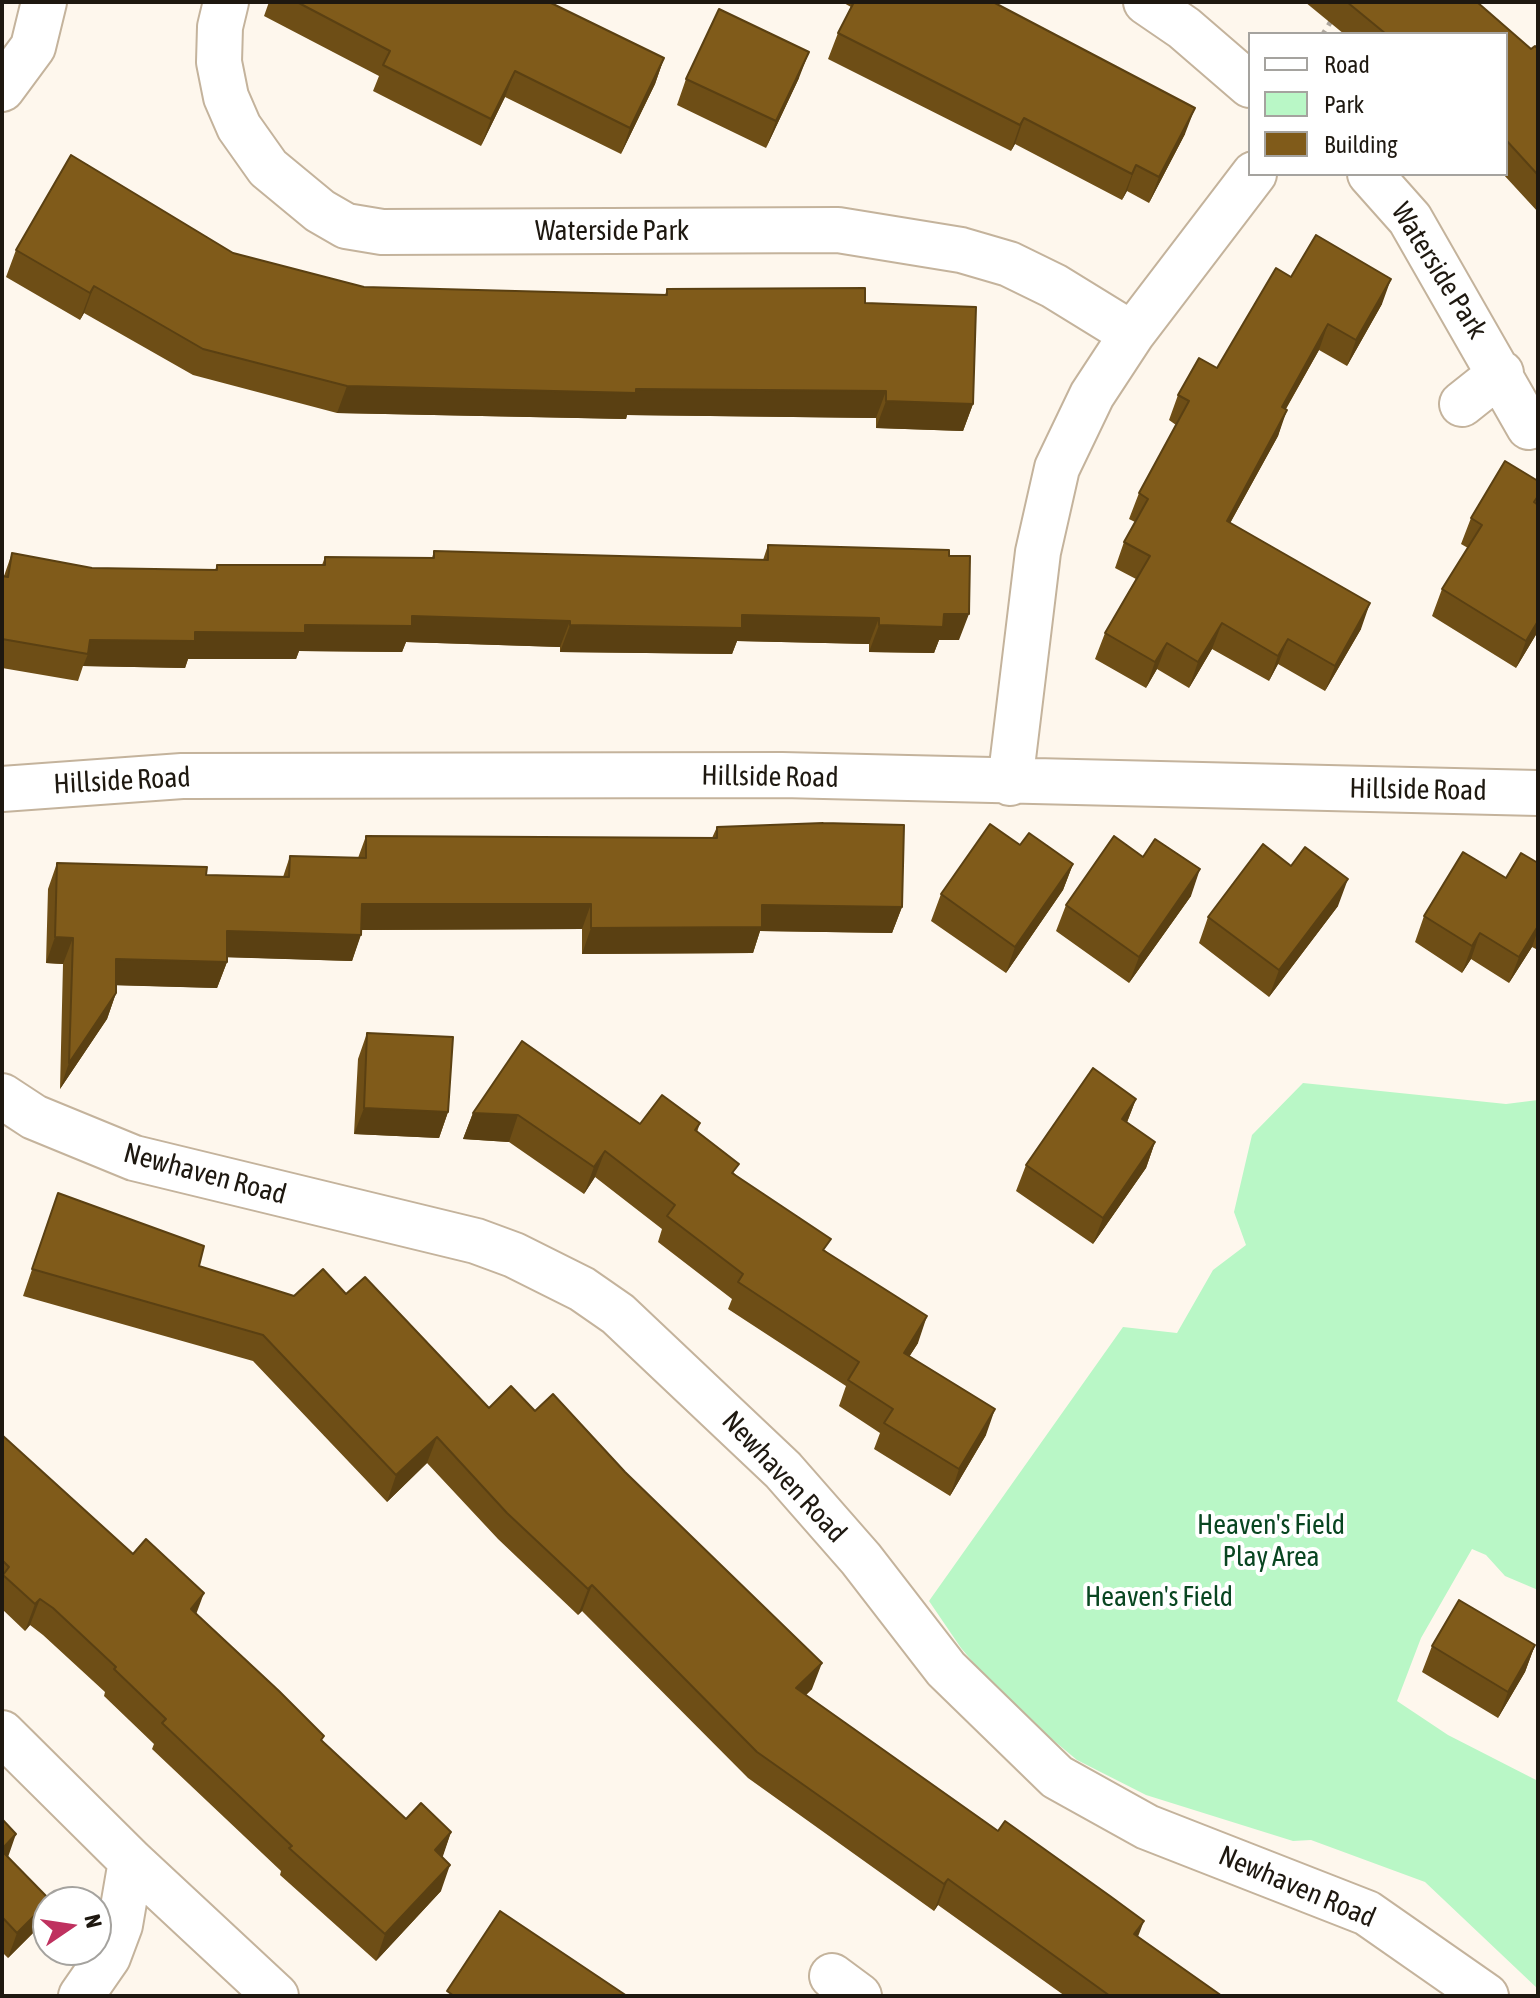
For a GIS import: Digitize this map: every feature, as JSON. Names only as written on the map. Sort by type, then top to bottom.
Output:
[{"type":"street","name":"Waterside Park","points":[[226,2],[220,27],[219,62],[226,97],[239,127],[268,168],[320,211],[346,226],[382,232],[838,230],[961,250],[1009,264],[1054,286],[1132,334]]},
{"type":"street","points":[[1146,2],[1184,28],[1248,83]]},
{"type":"street","points":[[2,89],[33,47],[47,3]]},
{"type":"street","points":[[1010,783],[1038,552],[1050,491],[1067,443],[1092,395],[1132,334],[1252,176]]},
{"type":"street","name":"Waterside Park","points":[[1372,176],[1410,219],[1501,373],[1529,427]]},
{"type":"street","points":[[1462,404],[1501,373]]},
{"type":"street","name":"Hillside Road","points":[[2,789],[182,776],[782,775],[1010,783],[1538,793]]},
{"type":"street","name":"Newhaven Road","points":[[2,1096],[34,1117],[134,1158],[476,1241],[514,1255],[582,1289],[618,1314],[783,1470],[861,1559],[946,1669],[1057,1777],[1147,1827],[1367,1913],[1486,1996]]},
{"type":"street","points":[[2,1733],[131,1861],[276,1996]]},
{"type":"street","points":[[81,1996],[93,1984],[120,1925],[131,1861]]},
{"type":"path","points":[[1324,32],[1336,13]]},
{"type":"green space","points":[[1303,1083],[1506,1104],[1538,1100],[1538,1590],[1505,1576],[1486,1555],[1472,1549],[1421,1638],[1397,1701],[1448,1735],[1538,1781],[1538,1989],[1425,1882],[1311,1840],[1293,1841],[1146,1795],[1077,1760],[1005,1700],[961,1648],[929,1601],[1123,1327],[1177,1333],[1213,1270],[1246,1245],[1234,1212],[1252,1135]]},
{"type":"building","points":[[297,2],[549,2],[664,58],[630,128],[515,71],[491,119],[383,65],[390,51]]},
{"type":"building","points":[[854,2],[993,2],[1195,108],[1159,177],[1136,165],[1132,174],[1024,118],[1020,125],[838,33]]},
{"type":"building","points":[[1347,2],[1477,2],[1531,49],[1535,46],[1538,49],[1538,175],[1508,142],[1508,32],[1384,32]]},
{"type":"building","points":[[719,9],[809,52],[776,121],[686,79]]},
{"type":"building","points":[[71,155],[233,253],[364,287],[667,295],[667,289],[865,288],[865,303],[976,307],[973,404],[886,401],[886,391],[636,389],[636,393],[347,386],[203,349],[94,286],[90,293],[16,250]]},
{"type":"building","points":[[1316,235],[1391,279],[1356,340],[1328,324],[1282,407],[1287,410],[1227,521],[1370,603],[1335,666],[1288,639],[1278,656],[1222,623],[1198,662],[1167,643],[1155,662],[1105,633],[1150,556],[1124,542],[1148,499],[1139,493],[1189,401],[1178,395],[1199,358],[1217,368],[1276,268],[1291,277]]},
{"type":"building","points":[[1505,461],[1538,481],[1538,496],[1534,502],[1538,505],[1538,621],[1526,641],[1442,589],[1482,525],[1471,518]]},
{"type":"building","points":[[768,545],[949,550],[949,556],[970,556],[969,614],[944,614],[943,627],[879,625],[879,618],[742,615],[742,628],[570,625],[570,621],[412,616],[412,626],[305,625],[305,633],[195,632],[195,641],[90,640],[88,654],[2,639],[2,576],[8,577],[12,553],[92,568],[217,570],[217,565],[325,565],[325,557],[434,558],[434,551],[768,560]]},
{"type":"building","points":[[823,823],[904,825],[902,907],[762,905],[762,927],[591,928],[591,904],[362,904],[361,935],[227,931],[227,962],[116,959],[116,993],[69,1063],[73,938],[55,937],[57,863],[207,867],[206,875],[289,877],[290,856],[366,858],[366,836],[717,838],[717,827]]},
{"type":"building","points":[[990,824],[1020,845],[1029,833],[1073,864],[1015,947],[941,894]]},
{"type":"building","points":[[1114,836],[1143,857],[1155,839],[1200,869],[1139,957],[1066,905]]},
{"type":"building","points":[[1263,844],[1291,866],[1305,847],[1348,879],[1279,970],[1208,917]]},
{"type":"building","points":[[1463,852],[1506,878],[1521,853],[1538,863],[1538,926],[1519,957],[1480,933],[1472,946],[1424,916]]},
{"type":"building","points":[[367,1033],[453,1037],[448,1112],[364,1108]]},
{"type":"building","points":[[522,1041],[640,1124],[662,1095],[700,1123],[695,1130],[739,1164],[732,1173],[831,1239],[823,1250],[927,1316],[904,1353],[995,1409],[959,1469],[884,1423],[893,1409],[848,1380],[859,1362],[738,1282],[743,1274],[667,1216],[675,1205],[605,1151],[594,1167],[518,1115],[473,1113]]},
{"type":"building","points":[[1093,1068],[1136,1099],[1122,1119],[1155,1142],[1103,1218],[1026,1165]]},
{"type":"building","points":[[58,1193],[204,1246],[199,1266],[294,1296],[323,1269],[346,1294],[365,1277],[489,1408],[511,1386],[535,1411],[553,1394],[625,1472],[822,1663],[796,1688],[998,1831],[1005,1821],[1110,1896],[1144,1921],[1134,1934],[1222,1996],[1110,1996],[948,1879],[944,1884],[757,1752],[592,1585],[588,1589],[507,1513],[437,1437],[396,1475],[263,1335],[32,1269]]},
{"type":"building","points":[[2,1435],[133,1554],[146,1539],[204,1593],[191,1609],[324,1736],[321,1740],[406,1819],[421,1803],[451,1832],[435,1850],[450,1865],[385,1934],[289,1848],[292,1846],[162,1723],[166,1719],[114,1669],[116,1667],[53,1608],[40,1599],[35,1604],[3,1575],[9,1567],[2,1560]]},
{"type":"building","points":[[1459,1600],[1535,1645],[1508,1692],[1432,1646]]},
{"type":"building","points":[[2,1819],[16,1834],[2,1849]]},
{"type":"building","points":[[2,1851],[36,1886],[32,1886],[32,1918],[17,1933],[2,1917]]},
{"type":"building","points":[[500,1911],[627,1996],[454,1996],[447,1991]]},
{"type":"park label","name":"Heaven's Field Play Area","points":[[1271,1541]]},
{"type":"park label","name":"Heaven's Field","points":[[1159,1597]]}]
